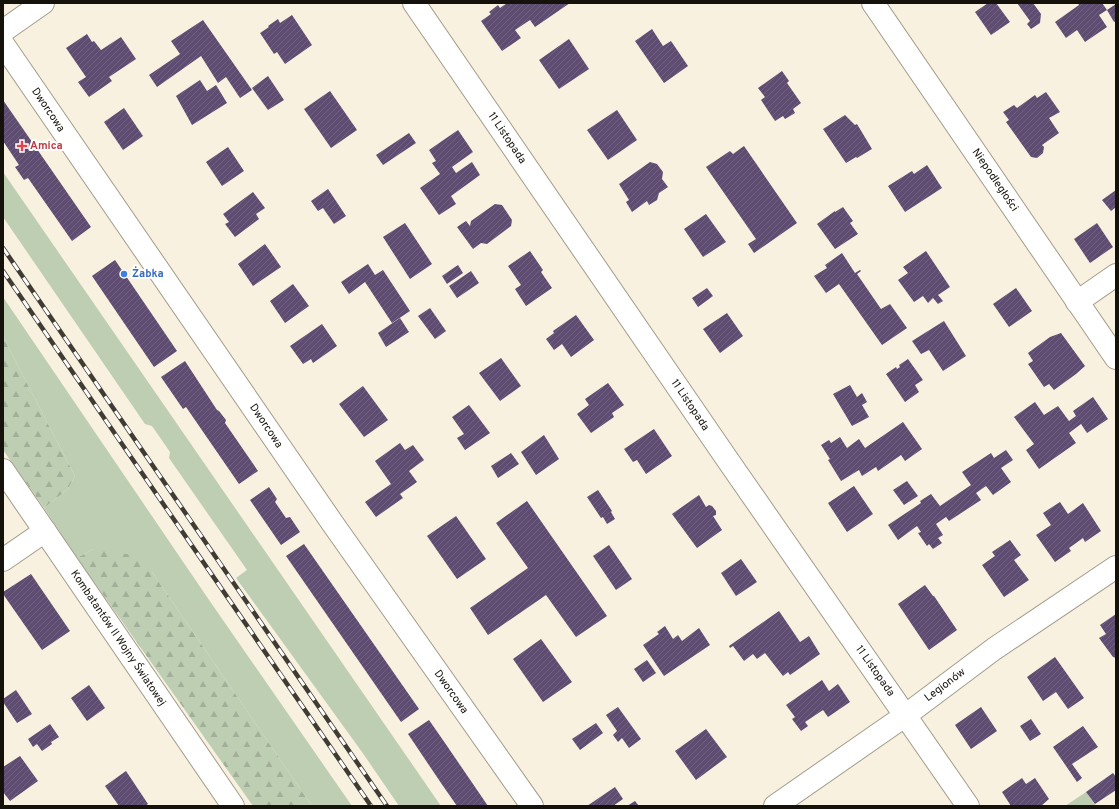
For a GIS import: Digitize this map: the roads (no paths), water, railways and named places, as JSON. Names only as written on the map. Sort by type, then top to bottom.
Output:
[{"type":"street","points":[[3,31],[43,3]]},
{"type":"street","name":"11 Listopada","points":[[414,3],[727,459],[968,806]]},
{"type":"street","name":"Niepodległości","points":[[873,3],[1116,358]]},
{"type":"street","name":"Dworcowa","points":[[3,44],[328,518],[532,806]]},
{"type":"street","points":[[1077,302],[1116,275]]},
{"type":"street","name":"Kombatantów II Wojny Światowej","points":[[3,470],[233,806]]},
{"type":"street","points":[[3,560],[45,531]]},
{"type":"street","name":"Legionów","points":[[775,806],[906,715],[994,649],[1116,567]]},
{"type":"railway","points":[[3,248],[387,806]]},
{"type":"railway","points":[[3,271],[371,806]]},
{"type":"place","name":"Amica","points":[[22,146]]},
{"type":"place","name":"Żabka","points":[[124,274]]}]
